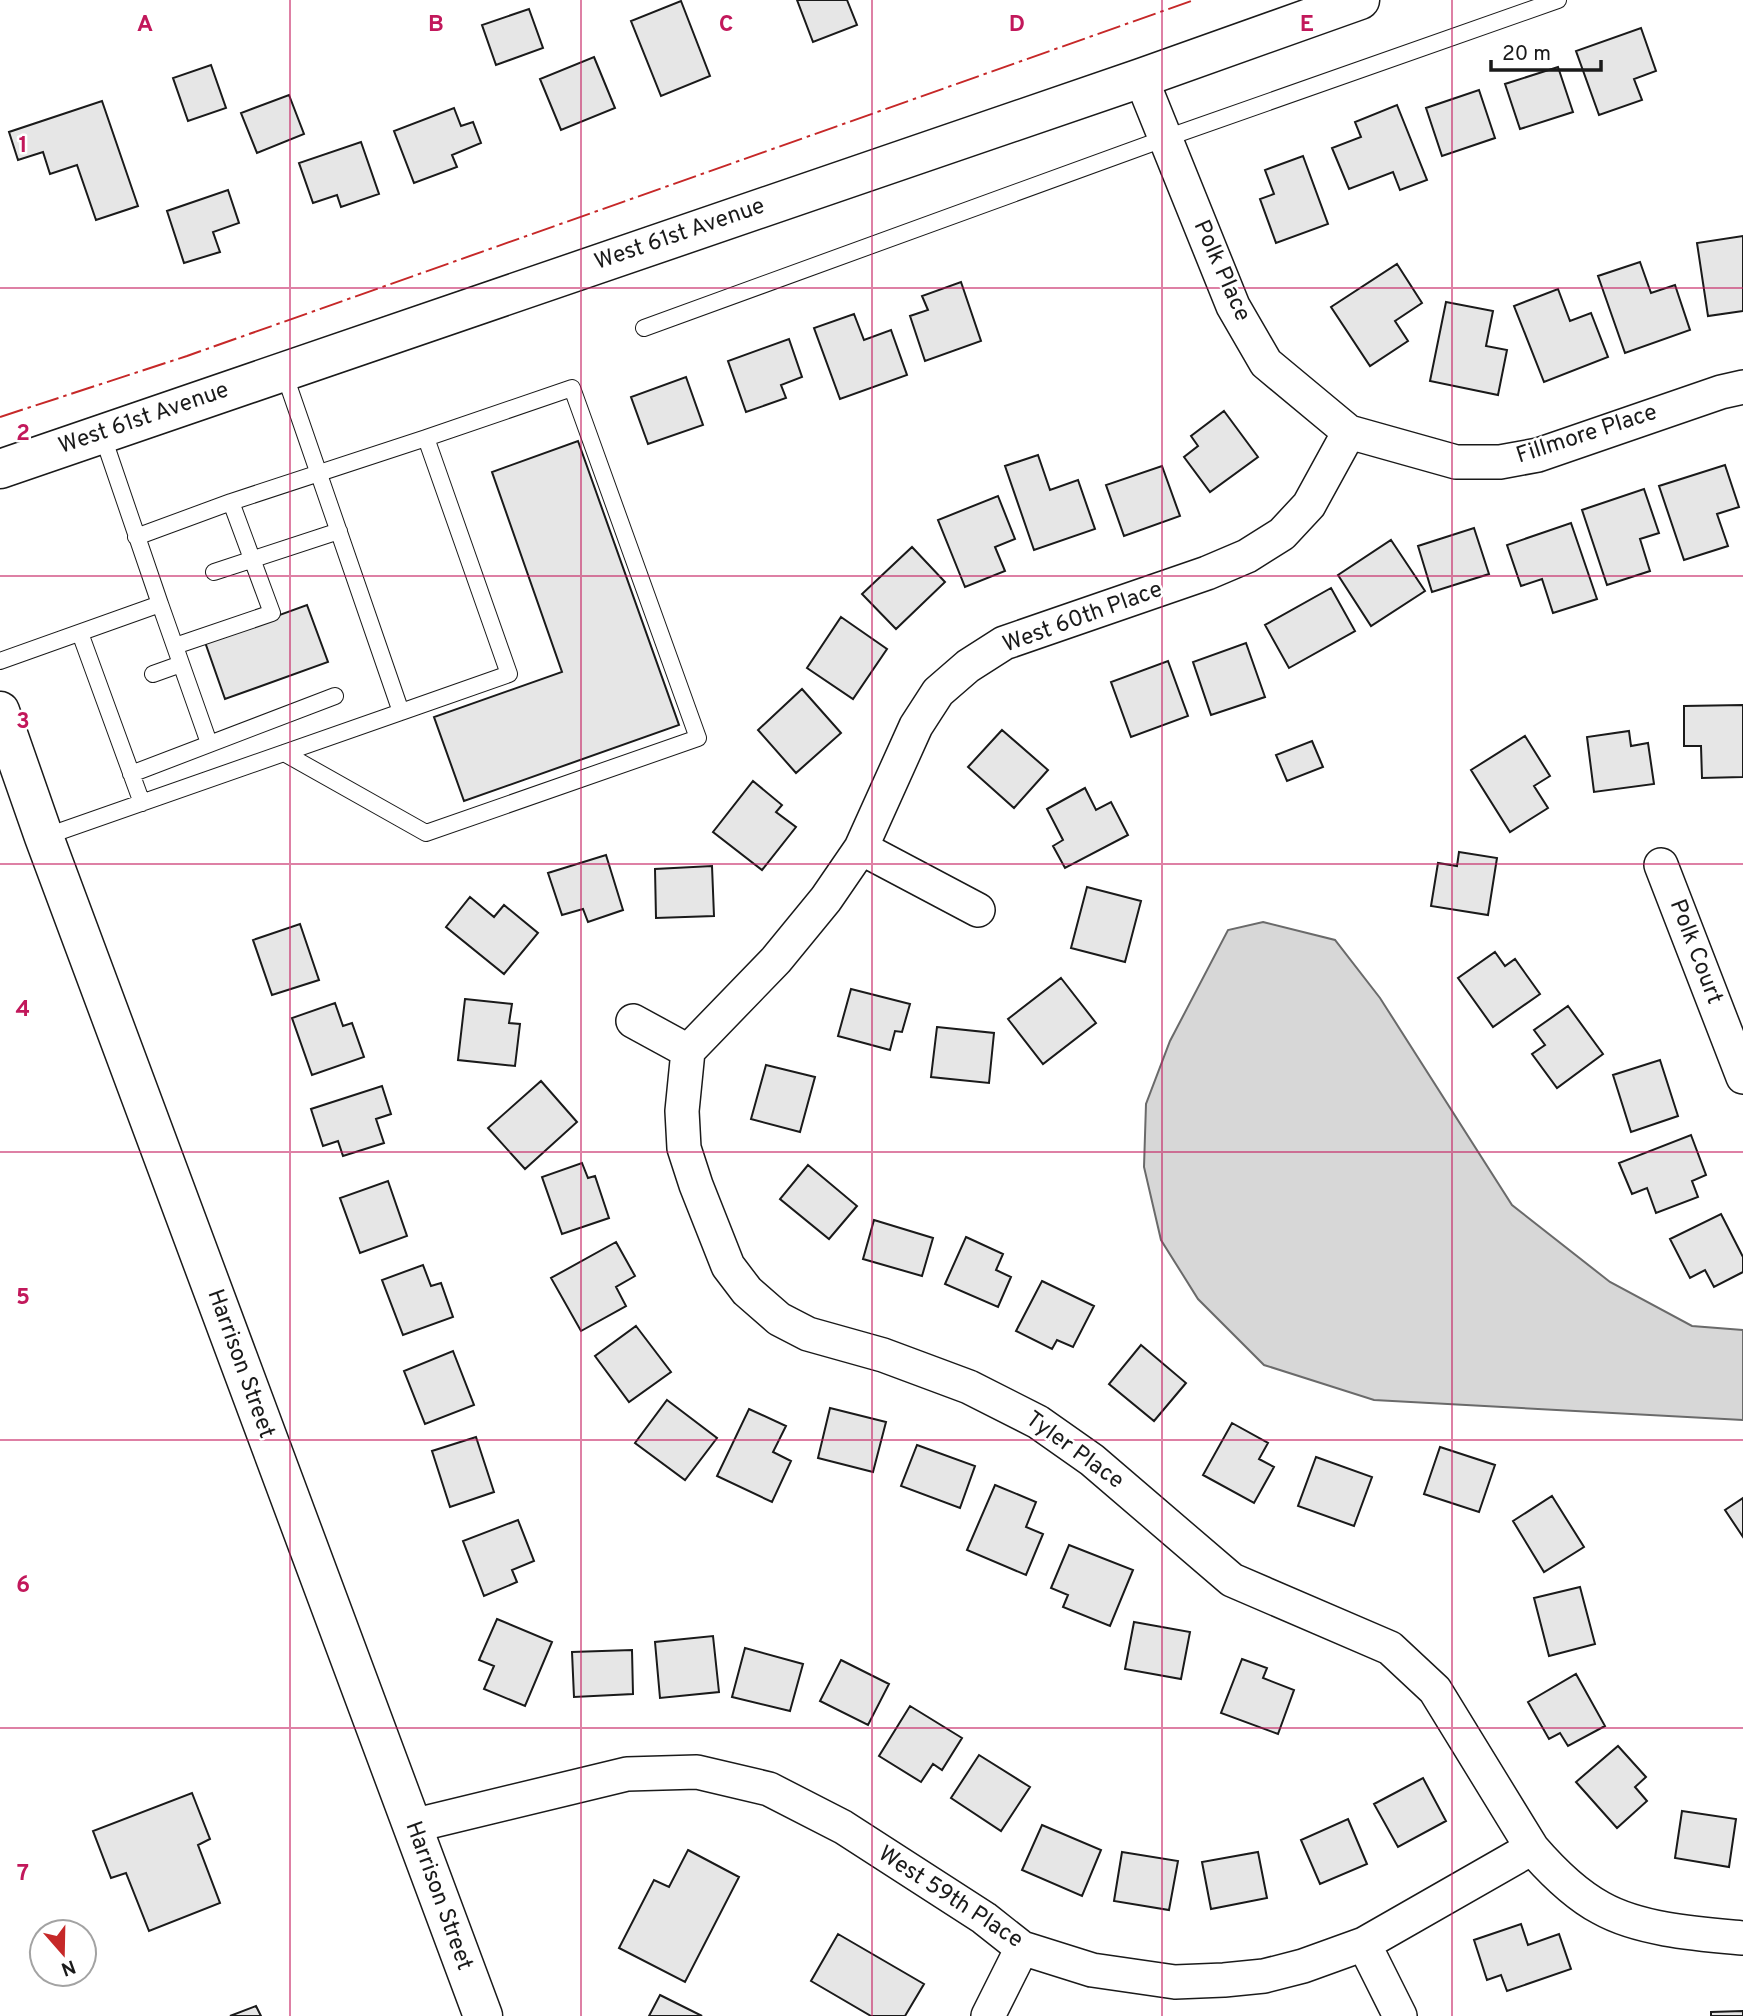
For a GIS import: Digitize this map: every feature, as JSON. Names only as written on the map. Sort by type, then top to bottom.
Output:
[{"type":"main road","name":"West 61st Avenue","points":[[0,469],[1141,78],[1360,0]]},
{"type":"main road","name":"Harrison Street","points":[[0,712],[44,837],[483,2016]]},
{"type":"street","name":"Polk Place","points":[[1141,78],[1233,306],[1266,363],[1349,432]]},
{"type":"street","name":"Fillmore Place","points":[[1349,432],[1456,463],[1500,462],[1538,455],[1721,391],[1743,387]]},
{"type":"street","name":"West 60th Place","points":[[688,1051],[776,960],[826,899],[861,848],[916,726],[938,692],[968,666],[1004,643],[1207,573],[1247,556],[1282,534],[1309,505],[1349,432]]},
{"type":"street","points":[[861,848],[978,910]]},
{"type":"street","name":"Polk Court","points":[[1661,865],[1743,1077]]},
{"type":"street","points":[[633,1021],[688,1051]]},
{"type":"street","name":"Tyler Place","points":[[688,1051],[682,1111],[684,1148],[728,1266],[747,1291],[779,1320],[808,1334],[883,1355],[970,1387],[1038,1422],[1092,1460],[1232,1580],[1390,1648],[1435,1690],[1532,1848]]},
{"type":"street","name":"West 59th Place","points":[[412,1826],[627,1774],[697,1772],[769,1789],[843,1827],[984,1918],[1022,1948],[1093,1970],[1175,1982],[1264,1976],[1303,1966],[1364,1944],[1532,1848]]},
{"type":"street","points":[[1532,1848],[1552,1871],[1601,1908],[1681,1933],[1743,1938]]},
{"type":"street","points":[[1364,1944],[1400,2016]]},
{"type":"street","points":[[988,2016],[1022,1948]]},
{"type":"lane","points":[[644,328],[1167,138],[1558,0]]},
{"type":"lane","points":[[283,370],[401,712]]},
{"type":"lane","points":[[136,537],[318,472],[572,388],[698,738],[426,833],[284,753]]},
{"type":"lane","points":[[102,434],[136,537],[160,595],[209,743]]},
{"type":"lane","points":[[44,837],[509,674],[426,438]]},
{"type":"lane","points":[[175,646],[272,613],[231,502]]},
{"type":"lane","points":[[214,572],[339,531]]},
{"type":"lane","points":[[0,661],[79,633],[160,595]]},
{"type":"lane","points":[[79,633],[107,692],[142,803]]},
{"type":"lane","points":[[153,674],[181,664]]},
{"type":"lane","points":[[131,774],[335,696]]},
{"type":"shaded area","points":[[1263,922],[1335,940],[1380,998],[1512,1205],[1610,1282],[1692,1326],[1743,1330],[1743,1420],[1374,1400],[1264,1365],[1198,1299],[1161,1240],[1144,1167],[1146,1104],[1170,1041],[1228,930]]},
{"type":"building","points":[[797,0],[847,0],[857,25],[813,42]]},
{"type":"building","points":[[681,1],[710,76],[661,96],[631,21]]},
{"type":"building","points":[[529,9],[543,48],[496,65],[482,25]]},
{"type":"building","points":[[1641,28],[1656,71],[1634,79],[1642,100],[1599,115],[1576,51]]},
{"type":"building","points":[[594,57],[615,108],[561,130],[540,79]]},
{"type":"building","points":[[211,65],[226,108],[188,121],[173,78]]},
{"type":"building","points":[[1558,67],[1573,112],[1520,129],[1505,84]]},
{"type":"building","points":[[1479,90],[1495,138],[1442,156],[1426,108]]},
{"type":"building","points":[[289,95],[304,134],[257,153],[241,113]]},
{"type":"building","points":[[102,101],[138,206],[96,220],[77,165],[50,174],[43,152],[18,160],[9,132]]},
{"type":"building","points":[[1397,105],[1427,180],[1400,190],[1393,172],[1349,189],[1332,148],[1361,137],[1355,122]]},
{"type":"building","points":[[454,108],[461,126],[473,122],[481,143],[452,155],[457,167],[414,183],[394,131]]},
{"type":"building","points":[[361,142],[379,194],[341,207],[337,195],[313,203],[299,163]]},
{"type":"building","points":[[1303,156],[1328,224],[1276,243],[1260,199],[1274,194],[1265,170]]},
{"type":"building","points":[[228,190],[239,223],[213,232],[220,252],[184,263],[167,211]]},
{"type":"building","points":[[1743,236],[1743,311],[1708,316],[1697,243]]},
{"type":"building","points":[[1640,262],[1651,293],[1675,285],[1690,330],[1625,353],[1598,276]]},
{"type":"building","points":[[1397,264],[1422,303],[1395,321],[1408,341],[1370,366],[1331,307]]},
{"type":"building","points":[[961,282],[981,341],[925,361],[910,316],[928,310],[922,296]]},
{"type":"building","points":[[1558,289],[1570,321],[1591,313],[1608,357],[1544,382],[1514,306]]},
{"type":"building","points":[[1446,302],[1493,311],[1486,346],[1507,350],[1498,395],[1430,381]]},
{"type":"building","points":[[854,314],[864,340],[891,330],[907,375],[840,399],[814,328]]},
{"type":"building","points":[[789,339],[802,377],[781,385],[786,398],[746,412],[728,361]]},
{"type":"building","points":[[686,377],[703,425],[648,444],[631,397]]},
{"type":"building","points":[[1224,411],[1258,457],[1210,492],[1184,457],[1198,446],[1191,436]]},
{"type":"building","points":[[578,441],[679,725],[464,801],[434,717],[562,672],[492,472]]},
{"type":"building","points":[[1038,455],[1050,490],[1078,480],[1095,529],[1034,550],[1005,466]]},
{"type":"building","points":[[1725,465],[1739,507],[1717,514],[1728,546],[1684,560],[1659,486]]},
{"type":"building","points":[[1162,466],[1180,516],[1124,536],[1106,485]]},
{"type":"building","points":[[1644,489],[1659,533],[1640,539],[1650,571],[1607,585],[1582,510]]},
{"type":"building","points":[[998,496],[1015,539],[995,547],[1005,571],[965,587],[938,520]]},
{"type":"building","points":[[1571,523],[1597,599],[1553,613],[1542,579],[1521,586],[1507,545]]},
{"type":"building","points":[[1474,528],[1489,574],[1432,592],[1418,546]]},
{"type":"building","points":[[1391,540],[1425,591],[1371,626],[1338,575]]},
{"type":"building","points":[[912,547],[945,582],[896,629],[862,594]]},
{"type":"building","points":[[1331,588],[1355,631],[1289,668],[1265,625]]},
{"type":"building","points":[[307,605],[328,662],[225,699],[205,642]]},
{"type":"building","points":[[841,617],[887,649],[853,699],[807,668]]},
{"type":"building","points":[[1246,643],[1265,697],[1211,715],[1193,662]]},
{"type":"building","points":[[1168,661],[1188,716],[1131,737],[1111,682]]},
{"type":"building","points":[[802,689],[841,733],[796,773],[758,730]]},
{"type":"building","points":[[1743,705],[1743,777],[1702,778],[1701,746],[1684,746],[1684,706]]},
{"type":"building","points":[[1002,730],[1048,770],[1014,808],[968,767]]},
{"type":"building","points":[[1629,731],[1631,746],[1648,743],[1654,784],[1594,792],[1587,737]]},
{"type":"building","points":[[1525,736],[1550,776],[1534,786],[1548,808],[1510,832],[1471,770]]},
{"type":"building","points":[[1312,741],[1323,767],[1287,781],[1276,755]]},
{"type":"building","points":[[753,781],[782,805],[776,812],[796,827],[762,870],[713,832]]},
{"type":"building","points":[[1085,788],[1096,810],[1111,802],[1128,835],[1065,868],[1053,846],[1063,840],[1047,809]]},
{"type":"building","points":[[1459,852],[1497,858],[1488,915],[1431,906],[1438,863],[1457,866]]},
{"type":"building","points":[[606,855],[623,910],[588,922],[583,909],[562,915],[548,873]]},
{"type":"building","points":[[712,866],[714,916],[656,918],[655,869]]},
{"type":"building","points":[[1087,887],[1141,901],[1125,962],[1071,948]]},
{"type":"building","points":[[470,897],[494,917],[504,905],[538,933],[504,974],[446,927]]},
{"type":"building","points":[[300,924],[319,980],[272,995],[253,940]]},
{"type":"building","points":[[1495,952],[1505,966],[1515,959],[1540,994],[1493,1027],[1458,978]]},
{"type":"building","points":[[1061,978],[1096,1023],[1043,1064],[1008,1019]]},
{"type":"building","points":[[851,989],[910,1004],[902,1032],[895,1031],[890,1050],[838,1036]]},
{"type":"building","points":[[465,999],[512,1004],[509,1023],[520,1024],[515,1066],[458,1060]]},
{"type":"building","points":[[335,1003],[343,1026],[352,1023],[364,1057],[312,1075],[292,1018]]},
{"type":"building","points":[[1568,1006],[1603,1054],[1557,1088],[1532,1054],[1545,1045],[1534,1030]]},
{"type":"building","points":[[937,1027],[994,1033],[989,1083],[931,1077]]},
{"type":"building","points":[[1660,1060],[1678,1116],[1631,1132],[1613,1075]]},
{"type":"building","points":[[766,1065],[815,1077],[800,1132],[751,1119]]},
{"type":"building","points":[[541,1081],[577,1122],[525,1169],[488,1128]]},
{"type":"building","points":[[382,1086],[391,1114],[376,1119],[384,1143],[343,1156],[338,1141],[323,1146],[311,1109]]},
{"type":"building","points":[[1691,1135],[1706,1175],[1692,1181],[1698,1197],[1656,1213],[1647,1188],[1632,1194],[1619,1163]]},
{"type":"building","points":[[582,1163],[588,1178],[595,1176],[609,1218],[562,1234],[542,1177]]},
{"type":"building","points":[[808,1165],[857,1206],[829,1239],[780,1199]]},
{"type":"building","points":[[388,1181],[407,1236],[360,1253],[340,1198]]},
{"type":"building","points":[[1721,1214],[1743,1257],[1743,1272],[1714,1287],[1705,1270],[1690,1278],[1670,1239]]},
{"type":"building","points":[[874,1220],[933,1238],[922,1276],[863,1259]]},
{"type":"building","points":[[966,1237],[1003,1254],[996,1270],[1011,1277],[998,1307],[945,1284]]},
{"type":"building","points":[[616,1242],[635,1276],[616,1287],[626,1306],[581,1331],[551,1278]]},
{"type":"building","points":[[423,1265],[431,1286],[441,1283],[453,1317],[403,1335],[382,1280]]},
{"type":"building","points":[[1042,1281],[1094,1306],[1073,1347],[1057,1340],[1052,1349],[1016,1331]]},
{"type":"building","points":[[636,1326],[671,1372],[629,1402],[595,1356]]},
{"type":"building","points":[[1141,1345],[1186,1383],[1154,1421],[1109,1384]]},
{"type":"building","points":[[453,1351],[474,1405],[425,1424],[404,1371]]},
{"type":"building","points":[[667,1400],[717,1438],[685,1480],[635,1443]]},
{"type":"building","points":[[830,1408],[886,1422],[873,1472],[818,1458]]},
{"type":"building","points":[[749,1409],[786,1426],[773,1452],[791,1461],[772,1502],[717,1476]]},
{"type":"building","points":[[1232,1423],[1268,1443],[1259,1459],[1274,1467],[1254,1503],[1203,1475]]},
{"type":"building","points":[[476,1437],[494,1492],[450,1507],[432,1451]]},
{"type":"building","points":[[917,1445],[975,1466],[960,1508],[901,1486]]},
{"type":"building","points":[[1440,1447],[1495,1465],[1479,1512],[1424,1494]]},
{"type":"building","points":[[1316,1457],[1372,1477],[1354,1526],[1298,1506]]},
{"type":"building","points":[[995,1485],[1036,1502],[1026,1527],[1043,1534],[1026,1575],[967,1550]]},
{"type":"building","points":[[1552,1496],[1584,1547],[1544,1572],[1513,1521]]},
{"type":"building","points":[[1743,1498],[1743,1537],[1725,1510]]},
{"type":"building","points":[[518,1520],[534,1561],[512,1570],[517,1582],[484,1596],[463,1541]]},
{"type":"building","points":[[1069,1545],[1133,1570],[1110,1626],[1063,1607],[1068,1595],[1051,1588]]},
{"type":"building","points":[[1580,1587],[1595,1644],[1549,1656],[1534,1598]]},
{"type":"building","points":[[497,1619],[552,1642],[525,1706],[484,1689],[494,1666],[479,1660]]},
{"type":"building","points":[[1134,1622],[1190,1632],[1181,1679],[1125,1669]]},
{"type":"building","points":[[713,1636],[719,1692],[660,1698],[655,1642]]},
{"type":"building","points":[[745,1648],[803,1664],[790,1711],[732,1697]]},
{"type":"building","points":[[632,1650],[633,1694],[574,1697],[572,1652]]},
{"type":"building","points":[[1242,1659],[1267,1668],[1263,1678],[1294,1690],[1278,1734],[1221,1713]]},
{"type":"building","points":[[841,1660],[889,1684],[868,1725],[820,1701]]},
{"type":"building","points":[[1576,1674],[1605,1726],[1568,1746],[1560,1733],[1549,1739],[1528,1702]]},
{"type":"building","points":[[910,1706],[962,1738],[942,1770],[933,1764],[921,1782],[879,1756]]},
{"type":"building","points":[[1618,1746],[1646,1777],[1635,1787],[1647,1801],[1617,1828],[1576,1782]]},
{"type":"building","points":[[979,1755],[1030,1787],[1001,1831],[951,1798]]},
{"type":"building","points":[[1423,1778],[1446,1821],[1398,1847],[1374,1804]]},
{"type":"building","points":[[192,1793],[210,1839],[198,1845],[220,1903],[149,1931],[126,1873],[111,1878],[93,1831]]},
{"type":"building","points":[[1682,1811],[1736,1819],[1729,1867],[1675,1858]]},
{"type":"building","points":[[1348,1819],[1367,1864],[1320,1884],[1301,1840]]},
{"type":"building","points":[[1042,1825],[1101,1850],[1082,1896],[1022,1870]]},
{"type":"building","points":[[688,1850],[739,1877],[685,1982],[619,1948],[654,1880],[669,1887]]},
{"type":"building","points":[[1122,1852],[1178,1861],[1169,1910],[1114,1901]]},
{"type":"building","points":[[1258,1852],[1267,1898],[1211,1909],[1202,1862]]},
{"type":"building","points":[[1521,1924],[1528,1945],[1559,1934],[1571,1969],[1507,1991],[1501,1975],[1487,1980],[1474,1940]]},
{"type":"building","points":[[838,1934],[924,1984],[905,2016],[871,2016],[811,1981]]},
{"type":"building","points":[[660,1995],[702,2016],[649,2016]]},
{"type":"building","points":[[256,2006],[261,2016],[230,2016]]},
{"type":"building","points":[[1743,2011],[1743,2016],[1711,2016],[1711,2012]]},
{"type":"power","points":[[0,417],[187,356],[1194,0]]}]
